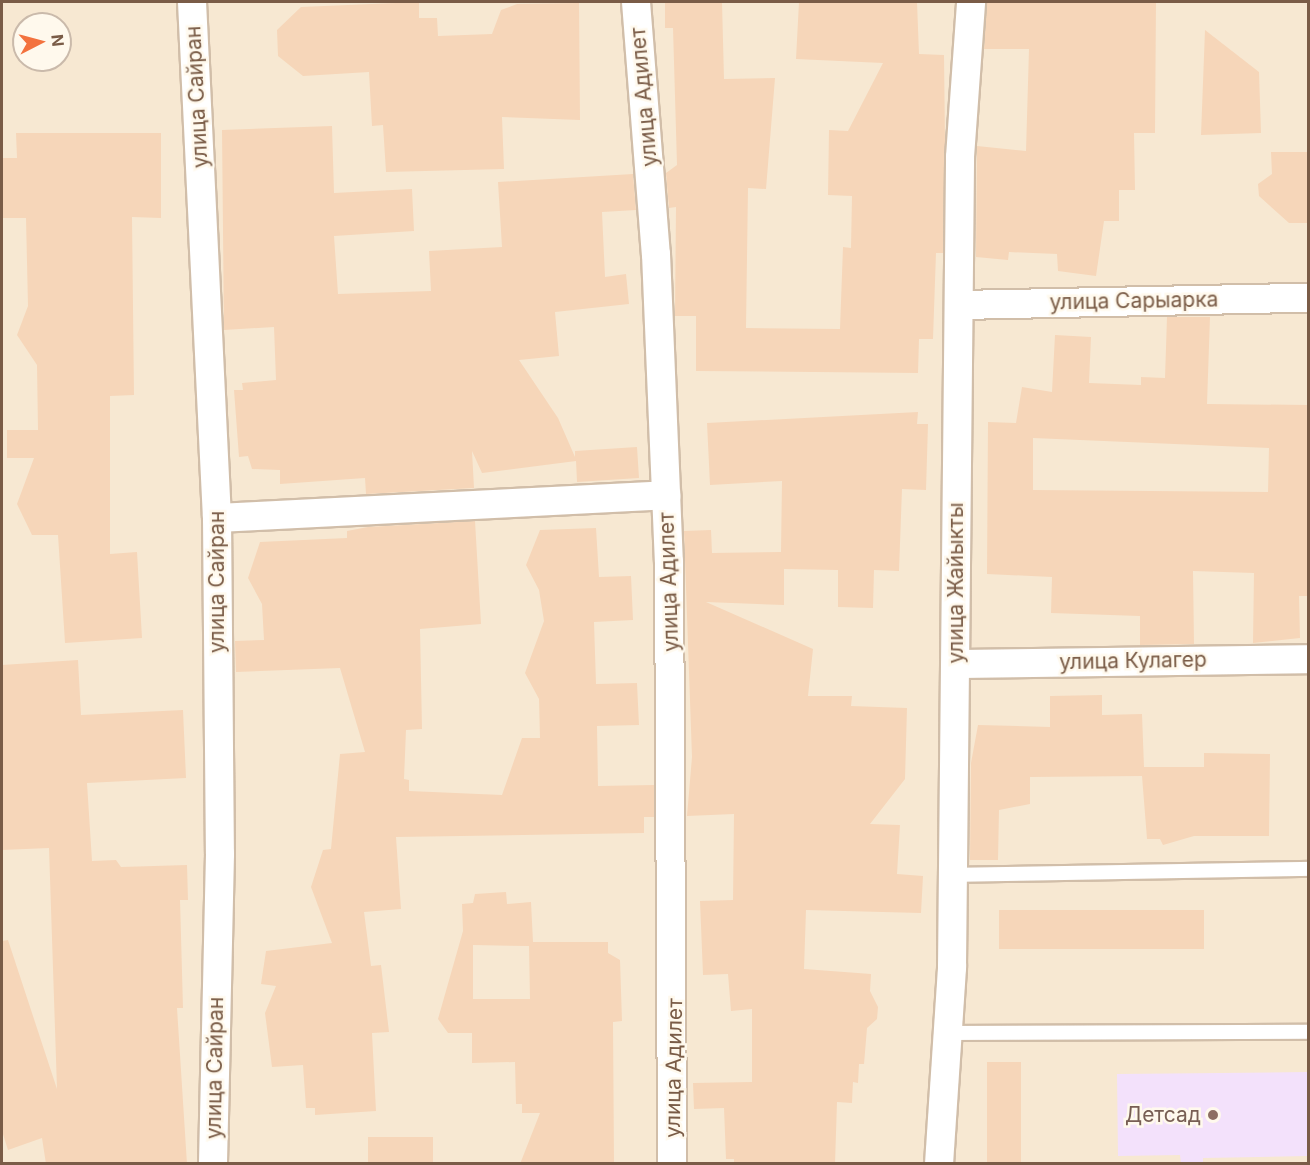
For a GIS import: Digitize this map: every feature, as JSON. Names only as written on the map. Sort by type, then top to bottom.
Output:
[{"type":"street","name":"улица Сайран","points":[[192,2],[217,518],[220,854],[213,1164]]},
{"type":"street","name":"улица Адилет","points":[[636,2],[656,254],[666,495],[674,774],[672,1164]]},
{"type":"street","name":"улица Жайыкты","points":[[939,1164],[948,1033],[954,875],[960,157],[971,2]]},
{"type":"street","name":"улица Сарыарка","points":[[960,305],[1308,298]]},
{"type":"street","points":[[217,518],[666,495]]},
{"type":"street","name":"улица Кулагер","points":[[957,664],[1308,658]]},
{"type":"lane","points":[[954,875],[1308,869]]},
{"type":"lane","points":[[948,1033],[1308,1032]]},
{"type":"shaded area","points":[[2,2],[1308,2],[1308,1163],[2,1163]]},
{"type":"shaded area","name":"Детсад","points":[[1308,1072],[1308,1156],[1203,1158],[1203,1163],[1181,1164],[1180,1155],[1118,1156],[1117,1074]]},
{"type":"building","points":[[419,2],[419,18],[437,18],[438,36],[492,34],[501,10],[517,4],[579,3],[580,120],[502,117],[504,169],[386,172],[383,125],[372,126],[369,72],[303,76],[278,56],[277,30],[301,7]]},
{"type":"building","points":[[665,2],[722,2],[724,79],[775,78],[766,189],[748,188],[746,328],[840,329],[843,247],[851,248],[852,196],[828,195],[829,130],[848,131],[883,63],[796,59],[799,2],[917,2],[919,54],[944,55],[945,142],[943,253],[936,253],[933,339],[919,339],[918,373],[696,371],[696,316],[675,316],[676,207],[669,208],[666,173],[677,165],[673,28],[665,28]]},
{"type":"building","points":[[987,2],[1156,2],[1155,133],[1134,133],[1135,190],[1119,190],[1119,221],[1104,221],[1096,276],[1058,271],[1057,254],[1009,252],[1008,260],[976,257],[977,146],[1026,151],[1029,49],[984,49]]},
{"type":"building","points":[[1205,30],[1259,72],[1261,133],[1201,135]]},
{"type":"building","points":[[332,126],[334,193],[412,189],[414,231],[334,236],[338,294],[431,291],[429,251],[502,247],[498,182],[633,174],[636,210],[602,212],[605,277],[626,274],[629,304],[555,312],[559,356],[519,360],[558,418],[575,457],[575,451],[637,447],[639,478],[577,482],[576,461],[482,473],[472,451],[474,488],[366,494],[365,478],[280,484],[280,470],[252,469],[248,456],[239,457],[234,390],[243,390],[242,383],[276,380],[274,327],[224,330],[222,130]]},
{"type":"building","points":[[16,133],[161,133],[161,218],[132,217],[134,395],[110,396],[110,554],[137,552],[142,638],[65,643],[58,535],[32,535],[17,504],[34,458],[7,458],[7,430],[38,430],[37,365],[17,335],[28,306],[26,218],[2,218],[2,158],[17,158]]},
{"type":"building","points":[[1271,152],[1308,152],[1308,223],[1289,223],[1259,196],[1258,184],[1272,174]]},
{"type":"building","points":[[1167,317],[1210,317],[1207,404],[1308,405],[1308,596],[1299,596],[1300,638],[1253,643],[1254,573],[1193,571],[1194,644],[1140,645],[1140,616],[1051,613],[1052,577],[987,574],[988,422],[1016,423],[1022,387],[1052,392],[1055,335],[1091,337],[1089,383],[1141,385],[1141,377],[1165,378]],"holes":[[[1033,438],[1269,448],[1268,492],[1033,490]]]},
{"type":"building","points":[[918,412],[917,424],[928,424],[926,490],[902,489],[899,571],[874,570],[873,608],[838,607],[838,570],[784,569],[784,605],[706,602],[813,649],[808,696],[852,696],[851,706],[907,708],[905,779],[870,824],[900,825],[897,874],[923,876],[921,913],[806,910],[804,969],[871,974],[870,991],[878,1007],[877,1019],[867,1028],[864,1064],[859,1064],[858,1083],[853,1082],[852,1103],[837,1102],[835,1164],[734,1164],[734,1159],[726,1159],[724,1108],[694,1109],[693,1083],[752,1082],[752,1009],[731,1011],[728,974],[703,975],[700,901],[733,900],[734,814],[687,816],[692,757],[684,531],[711,530],[712,553],[781,552],[782,481],[710,485],[707,423]]},
{"type":"building","points":[[475,521],[481,624],[420,629],[422,729],[406,730],[404,779],[409,780],[409,791],[502,795],[522,738],[540,738],[539,699],[525,673],[544,621],[539,590],[526,565],[540,530],[596,528],[599,577],[631,576],[633,620],[594,622],[596,684],[637,683],[639,725],[597,726],[598,786],[654,785],[654,817],[644,817],[644,833],[396,837],[401,909],[364,912],[371,966],[381,965],[389,1032],[372,1033],[376,1111],[315,1115],[315,1108],[306,1108],[303,1065],[272,1067],[265,1013],[276,986],[261,984],[266,951],[332,943],[311,887],[323,850],[331,849],[340,754],[365,752],[340,668],[236,672],[235,641],[264,640],[262,604],[248,578],[260,542],[347,538],[347,531],[368,527]]},
{"type":"building","points":[[78,660],[81,715],[183,710],[186,778],[87,783],[92,861],[116,860],[121,867],[187,865],[188,900],[180,900],[183,1008],[177,1008],[187,1164],[46,1164],[42,1138],[8,1150],[2,1131],[2,941],[8,940],[57,1089],[49,848],[2,850],[2,665]]},
{"type":"building","points":[[1102,695],[1102,715],[1142,714],[1144,767],[1204,767],[1204,753],[1270,754],[1269,836],[1194,836],[1163,845],[1160,839],[1147,839],[1142,776],[1030,777],[1030,804],[999,810],[998,860],[970,860],[971,763],[978,725],[1050,727],[1050,696]]},
{"type":"building","points":[[506,892],[507,904],[531,902],[533,942],[608,942],[608,953],[620,960],[622,1021],[613,1022],[614,1164],[520,1164],[540,1113],[522,1113],[522,1104],[516,1104],[515,1062],[472,1063],[472,1033],[448,1033],[438,1019],[463,931],[462,904],[473,903],[475,894]],"holes":[[[473,945],[529,946],[530,999],[473,999]]]},
{"type":"building","points":[[999,910],[1204,910],[1204,949],[999,949]]},
{"type":"building","points":[[987,1062],[1021,1062],[1021,1164],[987,1164]]},
{"type":"building","points":[[368,1137],[433,1137],[433,1164],[368,1164]]},
{"type":"place","name":"Детсад","points":[[1213,1115]]}]
